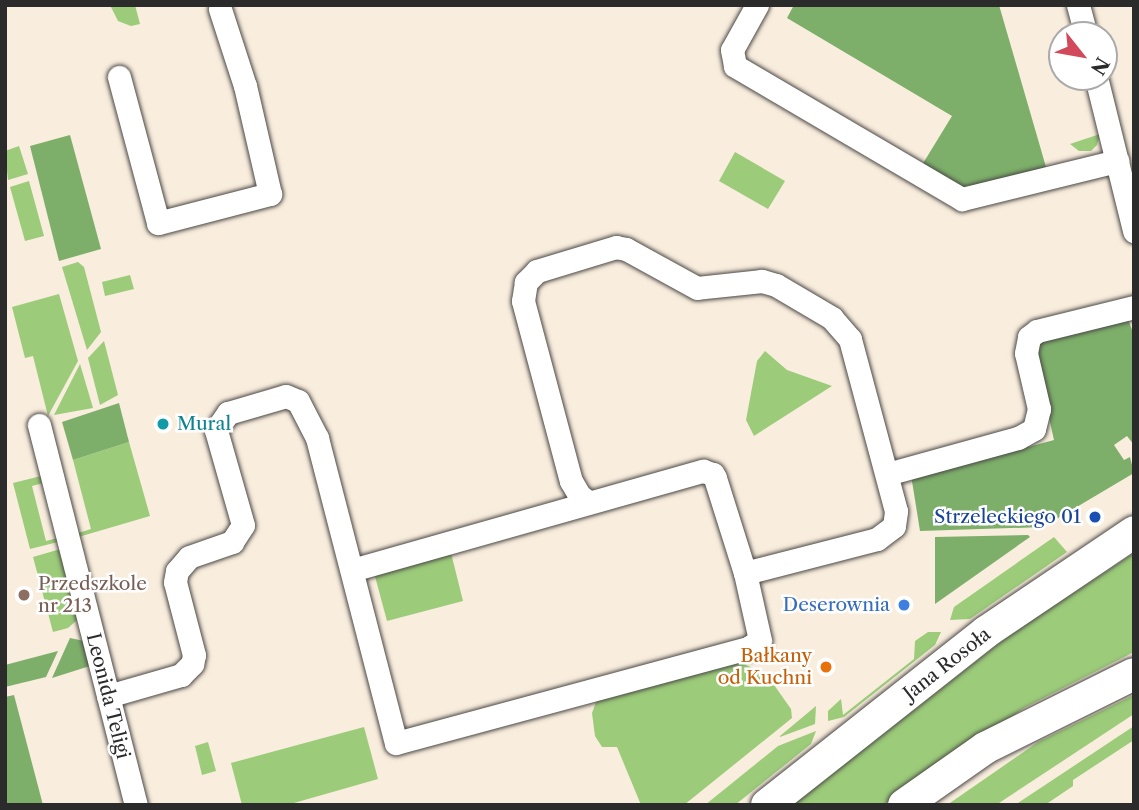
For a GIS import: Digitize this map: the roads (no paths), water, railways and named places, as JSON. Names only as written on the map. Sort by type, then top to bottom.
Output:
[{"type":"main road","name":"Jana Rosoła","points":[[766,805],[986,632],[1134,532]]},
{"type":"main road","points":[[904,805],[985,748],[1134,674]]},
{"type":"street","points":[[757,5],[732,50],[734,66],[962,199],[1117,161]]},
{"type":"street","points":[[119,77],[158,223],[270,194],[244,86],[220,9]]},
{"type":"street","points":[[1100,91],[1134,231]]},
{"type":"street","points":[[588,502],[579,495],[571,481],[523,301],[526,282],[537,271],[616,247],[626,249],[697,288],[767,281],[838,323],[850,339],[896,511],[894,526],[877,539],[746,573]]},
{"type":"street","points":[[887,474],[1018,438],[1034,429],[1039,420],[1039,409],[1026,352],[1029,337],[1037,331],[1134,307]]},
{"type":"street","points":[[108,696],[181,675],[191,664],[194,655],[176,582],[177,571],[189,557],[236,539],[243,525],[216,434],[221,421],[228,413],[286,396],[298,401],[317,438],[396,743],[748,648],[760,639],[746,573],[713,474],[703,471],[352,570]]},
{"type":"street","name":"Leonida Teligi","points":[[39,425],[136,805]]},
{"type":"place","name":"Mural","points":[[163,424]]},
{"type":"place","name":"Strzeleckiego 01","points":[[1095,517]]},
{"type":"place","name":"Przedszkole nr 213","points":[[24,595]]},
{"type":"place","name":"Deserownia","points":[[904,605]]},
{"type":"place","name":"Bałkany od Kuchni","points":[[826,667]]}]
